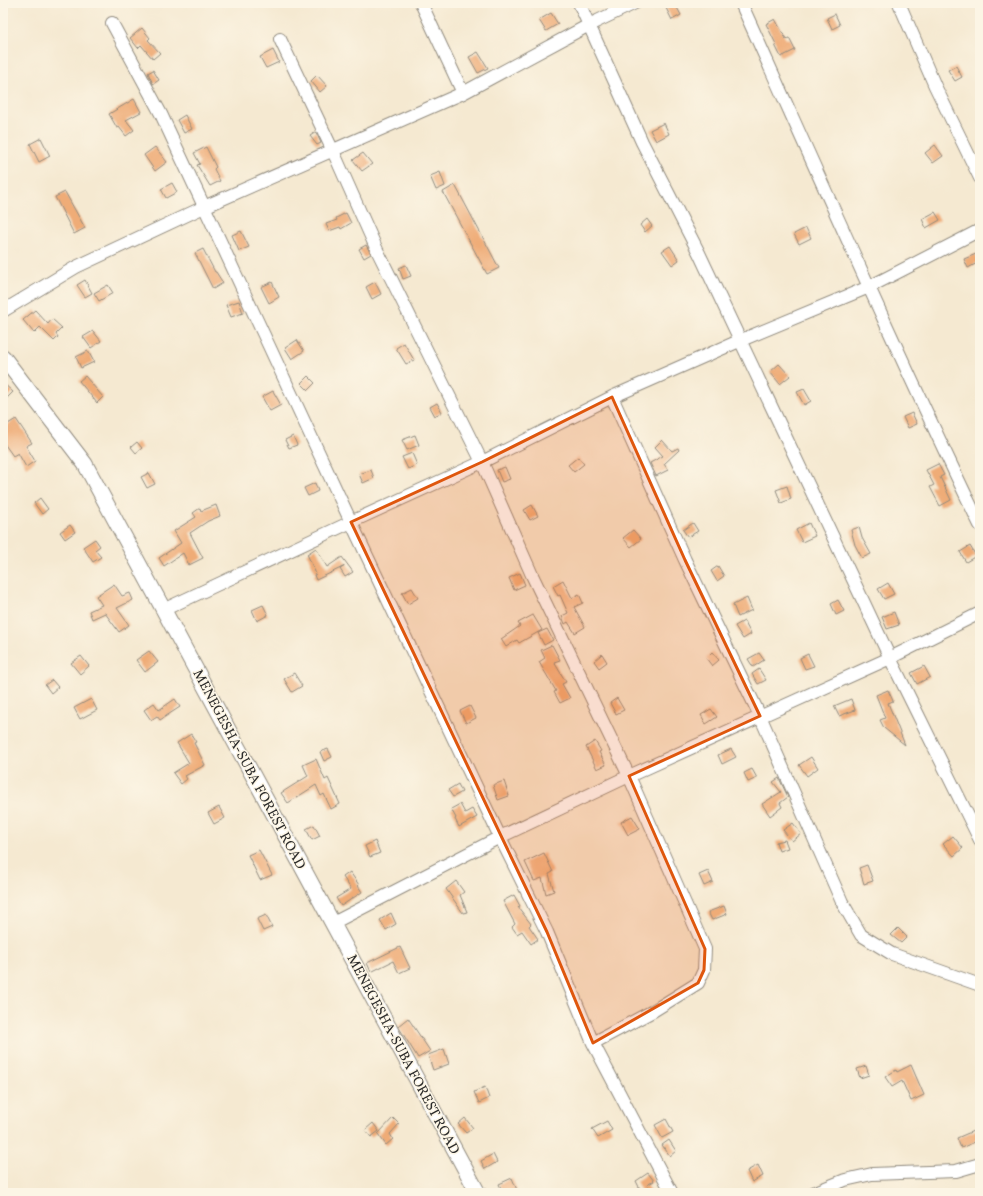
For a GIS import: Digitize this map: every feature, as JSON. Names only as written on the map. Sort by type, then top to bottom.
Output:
[{"type":"street","points":[[421,3],[463,93]]},
{"type":"street","points":[[579,3],[642,142],[699,253],[739,341],[890,658],[980,840]]},
{"type":"street","points":[[3,311],[76,267],[204,206],[463,93],[589,25],[634,3]]},
{"type":"street","points":[[741,3],[869,287],[980,525]]},
{"type":"street","points":[[898,3],[935,86],[980,178]]},
{"type":"street","points":[[112,23],[161,114],[351,522],[500,837],[547,932],[593,1043],[672,1193]]},
{"type":"street","points":[[280,39],[333,151],[377,250],[482,462],[532,575],[629,776],[705,949],[704,970],[698,983],[653,1011],[593,1043]]},
{"type":"street","points":[[163,610],[482,462],[612,397],[739,341],[869,287],[980,230]]},
{"type":"street","name":"MENEGESHA-SUBA FOREST ROAD","points":[[3,357],[85,464],[478,1193]]},
{"type":"street","points":[[612,397],[685,560],[760,716],[842,902],[861,935],[892,954],[980,985]]},
{"type":"street","points":[[333,923],[500,837],[629,776],[890,658],[980,613]]},
{"type":"street","points":[[812,1193],[845,1180],[872,1174],[956,1171],[980,1164]]},
{"type":"highlighted area","points":[[612,397],[685,560],[760,716],[629,776],[705,949],[704,970],[698,983],[593,1043],[547,932],[351,522],[482,462]]},
{"type":"building","points":[[675,4],[681,15],[672,20],[666,8]]},
{"type":"building","points":[[551,13],[558,24],[546,31],[539,20]]},
{"type":"building","points":[[835,14],[840,25],[832,29],[827,18]]},
{"type":"building","points":[[775,19],[786,39],[789,38],[795,50],[781,57],[766,24]]},
{"type":"building","points":[[142,28],[150,38],[148,40],[160,53],[153,59],[141,45],[138,48],[130,38]]},
{"type":"building","points":[[273,50],[279,62],[266,68],[260,57]]},
{"type":"building","points":[[478,52],[488,68],[478,73],[469,57]]},
{"type":"building","points":[[956,66],[962,77],[955,81],[948,70]]},
{"type":"building","points":[[153,70],[159,80],[153,84],[148,73]]},
{"type":"building","points":[[317,75],[327,86],[320,92],[311,81]]},
{"type":"building","points":[[134,99],[141,112],[126,120],[134,130],[126,136],[119,127],[117,128],[109,114]]},
{"type":"building","points":[[185,115],[192,129],[184,133],[177,120]]},
{"type":"building","points":[[664,123],[669,134],[656,141],[650,130]]},
{"type":"building","points":[[316,132],[321,143],[317,145],[310,136]]},
{"type":"building","points":[[41,138],[50,156],[39,162],[30,144]]},
{"type":"building","points":[[935,145],[943,156],[933,163],[925,153]]},
{"type":"building","points":[[155,147],[167,162],[155,171],[144,155]]},
{"type":"building","points":[[206,147],[216,167],[214,169],[220,181],[210,186],[197,165],[200,164],[194,153]]},
{"type":"building","points":[[363,153],[372,164],[362,171],[353,160]]},
{"type":"building","points":[[440,172],[445,186],[436,190],[430,176]]},
{"type":"building","points":[[172,183],[177,192],[166,198],[161,189]]},
{"type":"building","points":[[455,185],[499,268],[487,274],[443,192]]},
{"type":"building","points":[[65,192],[85,228],[74,234],[55,197]]},
{"type":"building","points":[[935,212],[940,220],[926,228],[922,219]]},
{"type":"building","points":[[346,213],[351,223],[341,229],[340,227],[329,231],[326,224],[337,220],[336,218]]},
{"type":"building","points":[[647,219],[652,226],[645,232],[640,225]]},
{"type":"building","points":[[806,228],[811,238],[799,244],[794,234]]},
{"type":"building","points":[[241,231],[249,247],[239,251],[232,235]]},
{"type":"building","points":[[366,245],[371,254],[364,258],[359,249]]},
{"type":"building","points":[[670,246],[679,260],[672,265],[662,251]]},
{"type":"building","points":[[203,249],[215,272],[223,283],[213,289],[195,253]]},
{"type":"building","points":[[976,254],[979,262],[968,268],[964,259]]},
{"type":"building","points":[[406,265],[411,276],[403,279],[399,268]]},
{"type":"building","points":[[85,280],[92,293],[85,297],[77,285]]},
{"type":"building","points":[[272,282],[279,297],[269,303],[261,287]]},
{"type":"building","points":[[375,282],[381,294],[372,299],[366,287]]},
{"type":"building","points":[[108,285],[113,293],[99,301],[94,293]]},
{"type":"building","points":[[239,301],[243,313],[231,317],[226,305]]},
{"type":"building","points":[[35,310],[48,324],[52,319],[62,328],[56,334],[58,337],[54,341],[40,327],[34,333],[23,320]]},
{"type":"building","points":[[93,331],[101,341],[91,348],[83,337]]},
{"type":"building","points":[[297,340],[304,351],[292,359],[285,348]]},
{"type":"building","points":[[404,343],[414,360],[406,364],[396,348]]},
{"type":"building","points":[[88,351],[94,362],[81,368],[76,357]]},
{"type":"building","points":[[779,364],[790,376],[780,384],[770,372]]},
{"type":"building","points":[[85,376],[103,397],[97,403],[79,381]]},
{"type":"building","points":[[308,376],[315,383],[308,390],[301,383]]},
{"type":"building","points":[[3,383],[13,392],[3,402]]},
{"type":"building","points":[[804,389],[811,401],[804,405],[797,392]]},
{"type":"building","points":[[273,391],[281,405],[270,411],[262,397]]},
{"type":"building","points":[[437,403],[442,412],[435,416],[430,407]]},
{"type":"building","points":[[912,413],[917,424],[908,428],[903,417]]},
{"type":"building","points":[[16,419],[32,443],[26,446],[35,461],[26,467],[18,453],[13,456],[3,442],[3,427]]},
{"type":"building","points":[[415,435],[419,445],[407,450],[402,440]]},
{"type":"building","points":[[293,436],[297,445],[289,448],[285,440]]},
{"type":"building","points":[[662,440],[672,451],[678,448],[679,450],[664,464],[668,470],[656,476],[650,463],[663,456],[655,447]]},
{"type":"building","points":[[137,442],[142,448],[136,453],[131,447]]},
{"type":"building","points":[[412,453],[417,465],[408,469],[402,457]]},
{"type":"building","points":[[578,457],[584,464],[574,472],[568,465]]},
{"type":"building","points":[[938,464],[944,475],[940,477],[951,500],[940,506],[930,487],[934,485],[926,470]]},
{"type":"building","points":[[505,467],[510,479],[502,482],[497,470]]},
{"type":"building","points":[[371,470],[374,478],[363,483],[359,474]]},
{"type":"building","points":[[149,473],[155,484],[147,488],[141,477]]},
{"type":"building","points":[[315,483],[318,491],[308,496],[304,488]]},
{"type":"building","points":[[787,486],[791,499],[781,503],[776,490]]},
{"type":"building","points":[[40,498],[48,509],[42,514],[34,503]]},
{"type":"building","points":[[216,505],[220,516],[208,521],[190,533],[203,558],[189,565],[183,553],[164,566],[159,558],[181,543],[174,531],[196,517],[193,513],[200,508],[201,511]]},
{"type":"building","points":[[532,505],[538,516],[530,520],[524,510]]},
{"type":"building","points":[[693,523],[698,531],[688,537],[683,530]]},
{"type":"building","points":[[809,523],[815,536],[802,542],[796,530]]},
{"type":"building","points":[[70,525],[75,532],[65,539],[60,532]]},
{"type":"building","points":[[859,527],[862,538],[871,554],[862,558],[855,545],[851,530]]},
{"type":"building","points":[[633,530],[641,539],[631,547],[623,538]]},
{"type":"building","points":[[95,539],[100,546],[95,550],[101,557],[93,562],[83,547]]},
{"type":"building","points":[[970,546],[976,556],[966,562],[960,552]]},
{"type":"building","points":[[316,548],[327,567],[342,557],[353,572],[345,577],[340,569],[345,566],[316,580],[314,575],[316,574],[307,554]]},
{"type":"building","points":[[718,566],[724,576],[717,581],[711,571]]},
{"type":"building","points":[[520,573],[525,585],[514,590],[509,578]]},
{"type":"building","points":[[563,580],[572,598],[579,594],[583,603],[574,607],[585,627],[575,633],[568,622],[565,624],[562,616],[568,613],[560,595],[558,596],[553,586]]},
{"type":"building","points":[[888,583],[894,594],[884,599],[878,589]]},
{"type":"building","points":[[114,584],[122,596],[130,593],[133,600],[117,608],[129,625],[119,632],[105,613],[92,619],[89,611],[102,605],[96,596]]},
{"type":"building","points":[[412,588],[418,598],[408,604],[402,593]]},
{"type":"building","points":[[747,598],[752,610],[738,617],[733,605]]},
{"type":"building","points":[[838,600],[844,611],[836,615],[831,604]]},
{"type":"building","points":[[263,605],[268,615],[257,621],[252,610]]},
{"type":"building","points":[[894,612],[899,625],[887,629],[882,617]]},
{"type":"building","points":[[533,615],[542,630],[519,643],[517,640],[506,647],[501,639],[520,626],[518,623]]},
{"type":"building","points":[[744,621],[751,634],[743,639],[735,626]]},
{"type":"building","points":[[547,629],[553,640],[544,645],[538,633]]},
{"type":"building","points":[[552,645],[560,660],[554,662],[566,682],[562,684],[570,698],[560,703],[554,692],[556,691],[539,662],[545,658],[541,650]]},
{"type":"building","points":[[149,651],[158,662],[145,672],[136,660]]},
{"type":"building","points":[[712,652],[719,660],[712,666],[706,658]]},
{"type":"building","points":[[759,653],[764,660],[753,667],[748,659]]},
{"type":"building","points":[[602,654],[607,662],[599,668],[594,661]]},
{"type":"building","points":[[808,654],[814,666],[805,669],[800,658]]},
{"type":"building","points":[[81,656],[89,666],[80,674],[71,663]]},
{"type":"building","points":[[924,666],[930,677],[917,684],[911,673]]},
{"type":"building","points":[[759,669],[766,680],[758,684],[752,674]]},
{"type":"building","points":[[294,673],[302,686],[292,692],[284,679]]},
{"type":"building","points":[[52,680],[58,687],[51,693],[45,685]]},
{"type":"building","points":[[888,690],[893,701],[888,703],[905,745],[884,728],[880,720],[885,718],[876,695]]},
{"type":"building","points":[[617,698],[624,710],[616,714],[610,703]]},
{"type":"building","points":[[91,699],[97,710],[80,719],[74,708]]},
{"type":"building","points":[[175,699],[180,707],[160,720],[157,716],[151,720],[144,710],[154,703],[159,710]]},
{"type":"building","points":[[851,699],[855,710],[839,716],[834,706]]},
{"type":"building","points":[[470,706],[476,718],[466,723],[460,711]]},
{"type":"building","points":[[711,709],[717,717],[706,724],[701,715]]},
{"type":"building","points":[[191,734],[196,742],[194,743],[205,765],[185,776],[187,779],[181,784],[173,773],[189,763],[177,743]]},
{"type":"building","points":[[595,741],[601,751],[599,752],[606,765],[597,769],[586,747]]},
{"type":"building","points":[[328,749],[332,757],[324,761],[320,752]]},
{"type":"building","points":[[731,749],[736,757],[722,764],[718,755]]},
{"type":"building","points":[[811,757],[818,768],[807,776],[799,765]]},
{"type":"building","points":[[316,759],[325,780],[328,778],[340,804],[331,809],[324,794],[321,796],[316,785],[288,803],[281,793],[308,776],[303,765]]},
{"type":"building","points":[[752,769],[757,778],[748,782],[744,773]]},
{"type":"building","points":[[779,778],[788,797],[780,803],[782,807],[770,816],[762,804],[781,792],[773,782]]},
{"type":"building","points":[[504,781],[509,796],[498,800],[493,785]]},
{"type":"building","points":[[458,784],[462,792],[453,797],[448,790]]},
{"type":"building","points":[[460,804],[465,813],[472,809],[477,817],[459,827],[451,809]]},
{"type":"building","points":[[219,807],[225,818],[214,824],[208,813]]},
{"type":"building","points":[[632,816],[640,829],[628,835],[621,822]]},
{"type":"building","points":[[793,823],[801,834],[792,841],[783,830]]},
{"type":"building","points":[[314,825],[320,836],[312,840],[306,829]]},
{"type":"building","points":[[953,836],[963,848],[954,856],[943,844]]},
{"type":"building","points":[[785,840],[788,848],[779,851],[776,842]]},
{"type":"building","points":[[375,841],[380,853],[370,857],[365,846]]},
{"type":"building","points":[[259,850],[272,875],[260,880],[248,855]]},
{"type":"building","points":[[544,853],[553,872],[549,874],[554,891],[546,894],[542,878],[534,881],[525,862]]},
{"type":"building","points":[[867,865],[873,881],[864,884],[859,868]]},
{"type":"building","points":[[708,871],[713,882],[704,886],[699,875]]},
{"type":"building","points":[[350,872],[362,892],[341,906],[336,898],[351,889],[343,877]]},
{"type":"building","points":[[456,881],[464,892],[460,895],[467,912],[463,913],[446,889]]},
{"type":"building","points":[[514,895],[520,906],[518,907],[531,924],[529,926],[538,939],[531,944],[522,931],[517,934],[512,927],[515,924],[503,901]]},
{"type":"building","points":[[724,906],[727,914],[712,920],[708,912]]},
{"type":"building","points":[[391,913],[396,924],[386,930],[380,920]]},
{"type":"building","points":[[266,915],[272,927],[263,931],[257,919]]},
{"type":"building","points":[[898,928],[907,937],[901,943],[891,935]]},
{"type":"building","points":[[400,947],[410,968],[399,973],[393,961],[371,972],[367,963]]},
{"type":"building","points":[[408,1018],[430,1051],[418,1058],[398,1026]]},
{"type":"building","points":[[444,1049],[449,1064],[433,1070],[428,1055]]},
{"type":"building","points":[[911,1065],[924,1095],[911,1101],[902,1081],[892,1087],[885,1077],[896,1070],[897,1072]]},
{"type":"building","points":[[866,1066],[869,1075],[860,1078],[857,1069]]},
{"type":"building","points":[[485,1087],[489,1098],[479,1103],[474,1092]]},
{"type":"building","points":[[393,1118],[399,1124],[390,1134],[393,1139],[386,1145],[378,1134]]},
{"type":"building","points":[[465,1118],[473,1128],[466,1133],[458,1124]]},
{"type":"building","points":[[666,1119],[673,1132],[662,1138],[655,1125]]},
{"type":"building","points":[[607,1121],[612,1130],[598,1138],[592,1129]]},
{"type":"building","points":[[373,1123],[379,1131],[371,1137],[365,1130]]},
{"type":"building","points":[[980,1128],[980,1136],[975,1140],[975,1142],[961,1148],[957,1138]]},
{"type":"building","points":[[669,1140],[676,1151],[670,1156],[662,1145]]},
{"type":"building","points":[[493,1154],[497,1162],[485,1169],[481,1161]]},
{"type":"building","points":[[758,1165],[763,1176],[752,1182],[747,1171]]},
{"type":"building","points":[[648,1173],[654,1181],[647,1185],[651,1193],[642,1193],[636,1181]]},
{"type":"building","points":[[512,1178],[517,1190],[510,1193],[503,1193],[499,1184]]}]
